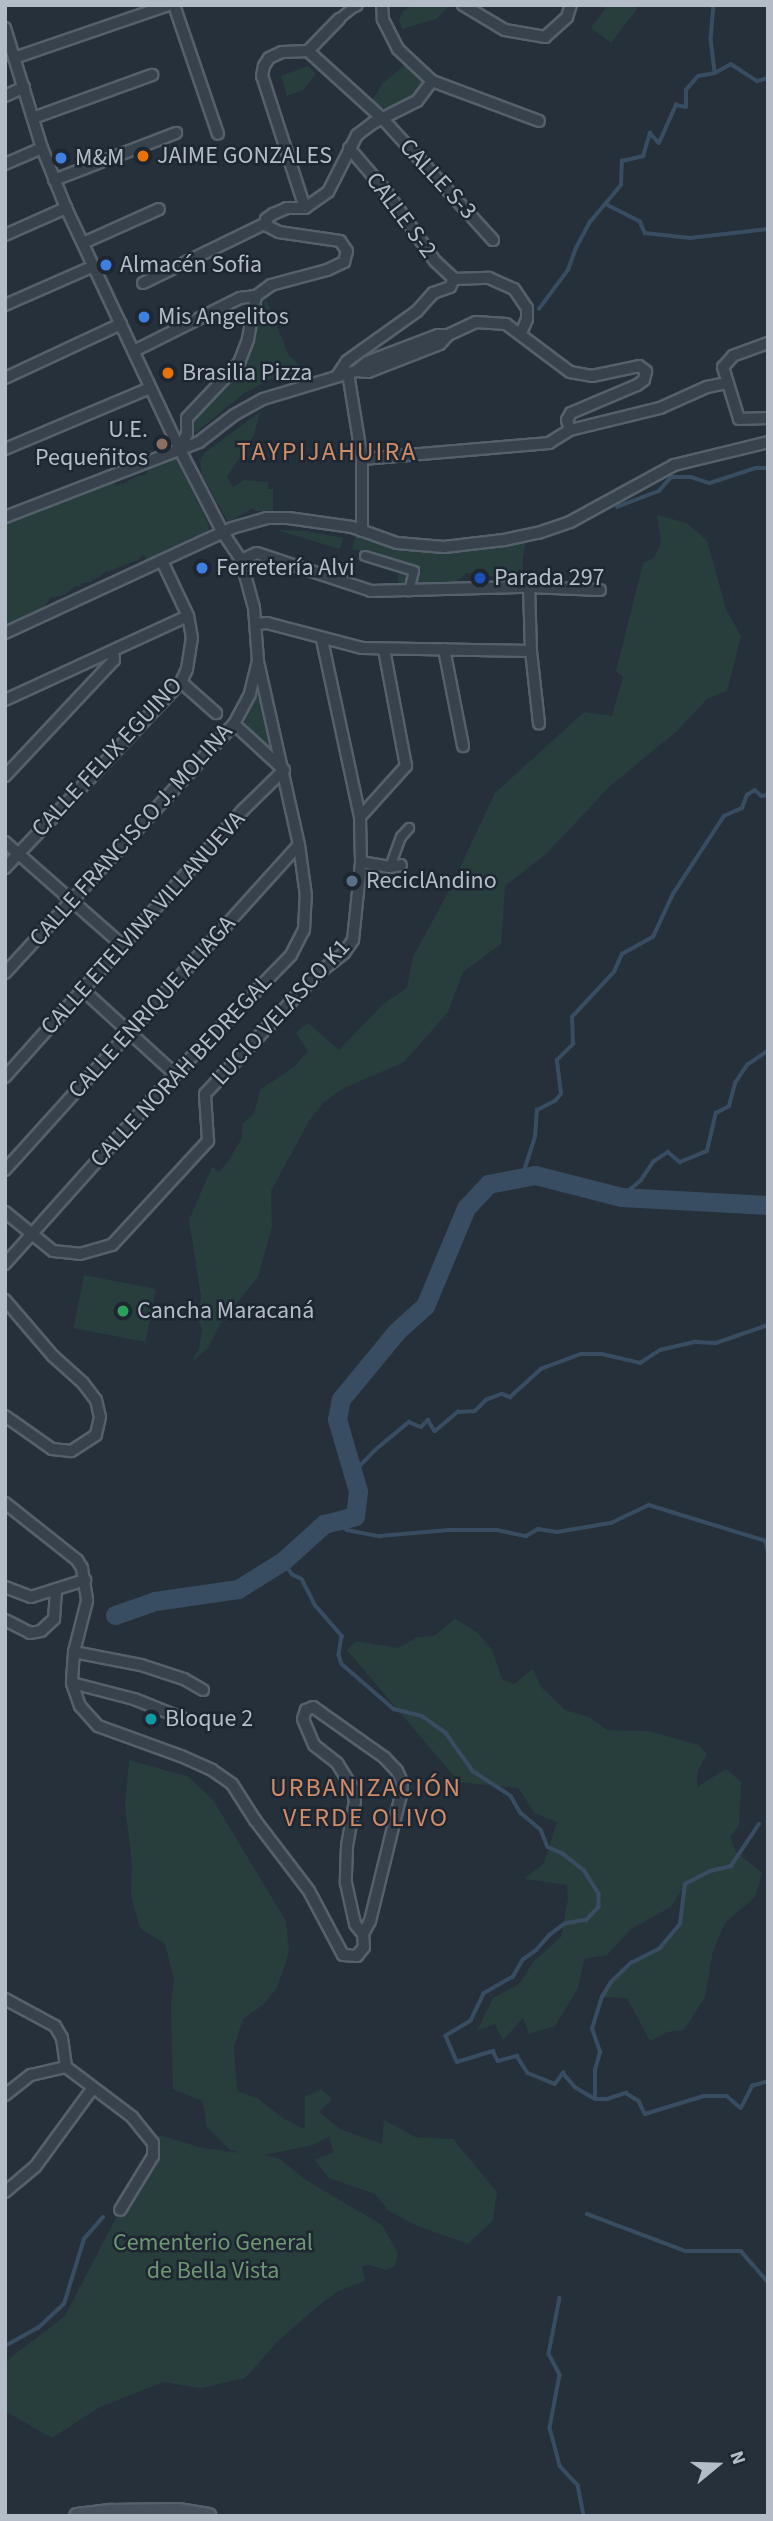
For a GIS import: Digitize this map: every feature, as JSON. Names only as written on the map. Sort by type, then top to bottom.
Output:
[{"type":"main road","points":[[78,2516],[112,2512],[178,2511],[209,2516]]},
{"type":"street","points":[[14,58],[169,5]]},
{"type":"street","points":[[174,5],[218,134]]},
{"type":"street","points":[[382,5],[383,19],[398,48],[432,81],[539,121]]},
{"type":"street","points":[[463,5],[505,30],[545,37],[567,17],[571,5]]},
{"type":"street","points":[[305,208],[262,76],[264,66],[269,58],[282,52],[308,51],[339,19],[356,6]]},
{"type":"street","name":"CALLE FRANCISCO J. MOLINA","points":[[5,29],[42,148],[66,208],[179,448],[223,533],[241,560],[256,624],[258,661],[250,694],[234,724],[5,972]]},
{"type":"street","name":"CALLE S-3","points":[[308,51],[382,118],[493,240]]},
{"type":"street","points":[[33,118],[152,75]]},
{"type":"street","points":[[143,283],[266,223],[268,216],[287,208],[305,208],[328,192],[357,135],[382,118],[417,101],[432,81]]},
{"type":"street","points":[[5,96],[23,87]]},
{"type":"street","points":[[54,180],[176,133]]},
{"type":"street","points":[[5,164],[42,148]]},
{"type":"street","name":"CALLE S-2","points":[[349,148],[386,191],[435,261],[454,279]]},
{"type":"street","points":[[5,235],[66,208]]},
{"type":"street","points":[[83,243],[159,209]]},
{"type":"street","points":[[134,351],[240,298],[256,296],[271,285],[339,267],[347,257],[345,245],[340,240],[279,232],[266,223]]},
{"type":"street","points":[[5,305],[94,266]]},
{"type":"street","points":[[362,531],[362,459],[347,361],[417,311],[433,293],[450,287],[454,279],[489,278],[514,289],[527,308],[527,319],[521,333]]},
{"type":"street","points":[[179,448],[187,435],[187,418],[239,363],[248,339],[256,296]]},
{"type":"street","points":[[5,517],[199,442],[234,415],[263,399],[347,373],[367,362],[438,335],[449,335],[463,327],[488,321],[500,321],[521,333],[570,372],[592,376],[639,366],[646,371],[644,380],[637,385],[571,413],[567,420],[570,430]]},
{"type":"street","points":[[5,378],[121,324]]},
{"type":"street","points":[[768,343],[726,362],[723,367],[739,419],[768,418]]},
{"type":"street","points":[[362,459],[549,443],[570,430],[660,408],[707,387],[726,383]]},
{"type":"street","points":[[5,449],[150,388]]},
{"type":"street","points":[[5,633],[223,533],[277,517],[352,527],[397,543],[444,547],[538,533],[570,522],[674,465],[768,442]]},
{"type":"street","points":[[241,560],[257,553],[371,591],[529,587],[600,590]]},
{"type":"street","points":[[365,556],[414,571],[409,591]]},
{"type":"street","name":"CALLE FELIX EGUINO","points":[[5,868],[181,682],[191,655],[192,638],[188,616],[162,561]]},
{"type":"street","points":[[529,587],[531,651],[539,724]]},
{"type":"street","points":[[5,700],[188,616]]},
{"type":"street","points":[[256,624],[278,626],[322,640],[384,650],[531,651]]},
{"type":"street","name":"LUCIO VELASCO K1","points":[[32,1234],[53,1251],[65,1254],[92,1251],[112,1245],[208,1141],[205,1094],[316,975],[344,953],[353,940],[361,862],[360,817],[322,640]]},
{"type":"street","points":[[444,649],[463,746]]},
{"type":"street","points":[[5,776],[114,660],[113,650]]},
{"type":"street","points":[[360,817],[406,766],[384,650]]},
{"type":"street","name":"CALLE NORAH BEDREGAL","points":[[5,1264],[175,1074],[291,955],[303,930],[306,896],[299,845],[258,661]]},
{"type":"street","points":[[181,682],[216,712]]},
{"type":"street","points":[[234,724],[284,770]]},
{"type":"street","name":"CALLE ETELVINA VILLANUEVA","points":[[5,1077],[121,944],[243,810],[284,770]]},
{"type":"street","points":[[361,862],[396,866],[401,837],[409,828]]},
{"type":"street","points":[[5,842],[121,944]]},
{"type":"street","name":"CALLE ENRIQUE ALIAGA","points":[[5,1170],[299,845]]},
{"type":"street","points":[[83,990],[175,1074]]},
{"type":"street","points":[[5,1212],[32,1234]]},
{"type":"street","points":[[5,1300],[52,1356],[83,1383],[96,1400],[100,1417],[96,1435],[71,1451],[52,1448],[5,1416]]},
{"type":"street","points":[[5,1503],[77,1560],[85,1580],[87,1601],[74,1651],[72,1683],[80,1706],[98,1726],[181,1756],[212,1770],[232,1784],[263,1831],[309,1891],[343,1955],[357,1956],[365,1947],[363,1934],[355,1924],[346,1883],[347,1846],[355,1801],[337,1763],[314,1745],[306,1732],[303,1718],[306,1710],[313,1707],[385,1758],[397,1771],[402,1782],[370,1921],[363,1934]]},
{"type":"street","points":[[5,1587],[31,1597],[85,1580]]},
{"type":"street","points":[[5,1620],[30,1633],[41,1631],[54,1619],[56,1591]]},
{"type":"street","points":[[74,1651],[141,1665],[184,1679],[203,1690]]},
{"type":"street","points":[[72,1683],[134,1699],[182,1718]]},
{"type":"street","points":[[5,1999],[55,2026],[62,2038],[66,2067],[132,2118],[153,2143],[152,2156],[120,2210]]},
{"type":"street","points":[[5,2095],[31,2074],[66,2067]]},
{"type":"street","points":[[5,2192],[35,2167],[92,2089]]},
{"type":"green space","points":[[412,5],[450,5],[436,19],[402,29],[399,20],[403,11]]},
{"type":"green space","points":[[608,5],[632,5],[637,9],[611,43],[591,28]]},
{"type":"green space","points":[[405,65],[427,82],[422,93],[391,110],[371,102],[383,83]]},
{"type":"green space","points":[[308,66],[316,74],[303,90],[287,96],[281,76]]},
{"type":"green space","points":[[266,299],[289,356],[306,370],[268,380],[243,394],[193,435],[190,425],[248,362],[257,319]]},
{"type":"green space","points":[[260,412],[254,435],[227,477],[233,487],[244,480],[268,482],[268,489],[273,489],[273,511],[255,511],[254,508],[228,522],[202,475],[200,461],[204,453]]},
{"type":"green space","points":[[172,457],[176,459],[209,525],[208,533],[143,563],[146,557],[142,555],[140,559],[104,573],[91,582],[82,583],[80,587],[76,586],[64,595],[50,598],[44,608],[5,626],[5,523],[110,481],[118,486],[137,476],[146,475],[151,464]]},
{"type":"green space","points":[[657,515],[687,523],[707,541],[726,609],[741,636],[727,691],[708,698],[677,731],[609,787],[546,854],[505,886],[501,944],[463,972],[448,1012],[404,1062],[342,1089],[323,1103],[309,1121],[271,1191],[272,1227],[258,1277],[220,1324],[208,1348],[192,1362],[199,1348],[202,1329],[196,1315],[199,1314],[201,1296],[189,1220],[212,1167],[219,1172],[229,1160],[242,1138],[242,1124],[254,1114],[260,1090],[295,1066],[308,1051],[296,1033],[308,1023],[339,1050],[383,1004],[407,988],[413,957],[449,891],[495,793],[584,712],[612,716],[623,677],[616,671],[643,563],[654,558],[661,543]]},
{"type":"green space","points":[[276,530],[307,531],[343,538],[340,549]]},
{"type":"green space","points":[[528,532],[523,557],[522,584],[499,583],[494,576],[485,577],[480,573],[467,573],[456,582],[398,583],[398,560],[352,549],[356,534],[423,547]]},
{"type":"green space","points":[[262,698],[271,749],[244,724],[254,699]]},
{"type":"green space","points":[[84,1275],[156,1289],[145,1342],[74,1328]]},
{"type":"green space","points":[[455,1619],[478,1633],[492,1650],[502,1679],[514,1684],[533,1669],[541,1687],[565,1710],[589,1717],[607,1730],[648,1731],[699,1745],[707,1754],[697,1772],[697,1787],[726,1769],[741,1782],[739,1826],[730,1837],[736,1852],[762,1873],[755,1897],[725,1923],[713,1951],[705,1997],[684,2030],[667,2032],[650,2041],[627,1998],[602,1997],[611,1982],[631,1963],[659,1949],[680,1924],[684,1886],[671,1907],[631,1929],[607,1955],[584,1959],[578,1988],[555,2026],[529,2034],[523,2018],[503,2040],[495,2024],[477,2031],[493,1998],[519,1984],[534,1961],[561,1937],[568,1899],[567,1885],[524,1879],[544,1863],[557,1822],[535,1813],[518,1788],[459,1782],[347,1650],[356,1641],[398,1648],[418,1637],[434,1636]]},
{"type":"green space","name":"Cementerio General de Bella Vista","points":[[129,1760],[189,1777],[213,1800],[286,1921],[289,1952],[277,1988],[264,2004],[243,2019],[234,2047],[237,2091],[257,2098],[284,2119],[305,2129],[305,2097],[321,2089],[332,2099],[319,2112],[340,2129],[382,2144],[384,2120],[415,2137],[453,2139],[497,2192],[493,2220],[468,2244],[415,2225],[389,2211],[375,2194],[329,2178],[315,2160],[334,2152],[329,2137],[313,2145],[264,2155],[280,2159],[306,2180],[382,2225],[398,2253],[395,2266],[386,2270],[369,2265],[362,2267],[365,2281],[338,2291],[312,2311],[278,2341],[245,2378],[201,2388],[163,2382],[100,2407],[52,2438],[5,2411],[5,2362],[65,2316],[159,2135],[202,2148],[240,2153],[230,2150],[207,2127],[203,2101],[173,2089],[171,2005],[174,1979],[165,1944],[140,1928],[131,1895],[132,1863],[125,1807]]},
{"type":"waterway","points":[[714,5],[711,39],[715,73]]},
{"type":"waterway","points":[[539,309],[568,270],[590,222],[621,185],[622,161],[643,156],[650,133],[659,143],[676,105],[686,107],[686,90],[698,76],[715,73],[731,64],[757,81],[768,78]]},
{"type":"waterway","points":[[606,204],[640,221],[645,233],[690,238],[768,229]]},
{"type":"waterway","points":[[617,507],[659,491],[671,477],[691,477],[710,483],[756,468],[768,468]]},
{"type":"waterway","points":[[522,1177],[535,1137],[537,1110],[555,1101],[561,1094],[557,1060],[573,1044],[572,1017],[614,972],[622,954],[653,937],[673,894],[724,816],[742,808],[747,795],[755,790],[762,796],[768,795]]},
{"type":"waterway","points":[[621,1197],[641,1180],[653,1162],[668,1152],[680,1162],[707,1151],[716,1113],[729,1106],[735,1083],[747,1065],[768,1051]]},
{"type":"waterway","points":[[115,1615],[155,1601],[238,1589],[283,1561],[324,1524],[355,1516],[358,1491],[337,1419],[341,1399],[397,1331],[425,1306],[466,1208],[488,1184],[535,1175],[621,1197],[768,1205]]},
{"type":"waterway","points":[[354,1472],[375,1450],[409,1422],[421,1427],[428,1420],[435,1431],[458,1412],[475,1411],[486,1400],[502,1394],[510,1397],[541,1369],[581,1354],[602,1354],[640,1363],[660,1350],[696,1342],[716,1343],[768,1325]]},
{"type":"waterway","points":[[340,1521],[347,1530],[379,1536],[449,1530],[497,1530],[526,1536],[538,1529],[557,1532],[611,1523],[649,1505],[766,1541],[768,1550]]},
{"type":"waterway","points":[[283,1561],[292,1574],[302,1579],[316,1606],[342,1636],[339,1655],[342,1664],[394,1709],[422,1716],[446,1733],[473,1771],[511,1796],[521,1813],[541,1830],[548,1847],[562,1853],[584,1870],[599,1894],[599,1907],[587,1920],[565,1924],[550,1935],[537,1950],[523,1960],[513,1977],[484,1994],[471,2021],[446,2036],[457,2062],[493,2051],[498,2061],[517,2056],[528,2073],[555,2084],[563,2073],[575,2087],[595,2099],[607,2099],[626,2093],[639,2101],[645,2114],[704,2096],[727,2096],[741,2108],[752,2086],[768,2081]]},
{"type":"waterway","points":[[595,2099],[595,2070],[600,2052],[592,2029],[602,1997],[611,1982],[631,1963],[659,1949],[680,1924],[685,1884],[710,1871],[731,1866],[759,1824]]},
{"type":"waterway","points":[[587,2214],[686,2251],[741,2251],[768,2282]]},
{"type":"waterway","points":[[5,2346],[38,2328],[64,2304],[84,2239],[103,2217]]},
{"type":"waterway","points":[[560,2298],[549,2354],[560,2375],[550,2428],[560,2466],[578,2485],[584,2516]]},
{"type":"place","name":"JAIME GONZALES","points":[[143,156]]},
{"type":"place","name":"M&M","points":[[61,158]]},
{"type":"place","name":"Almacén Sofia","points":[[106,265]]},
{"type":"place","name":"Mis Angelitos","points":[[144,317]]},
{"type":"place","name":"Brasilia Pizza","points":[[168,373]]},
{"type":"place","name":"U.E. Pequeñitos","points":[[162,444]]},
{"type":"place","name":"Ferretería Alvi","points":[[202,568]]},
{"type":"place","name":"Parada 297","points":[[480,578]]},
{"type":"place","name":"ReciclAndino","points":[[352,881]]},
{"type":"place","name":"Cancha Maracaná","points":[[123,1311]]},
{"type":"place","name":"Bloque 2","points":[[151,1719]]},
{"type":"district","name":"TAYPIJAHUIRA","points":[[327,452]]},
{"type":"district","name":"URBANIZACIÓN VERDE OLIVO","points":[[366,1803]]}]
